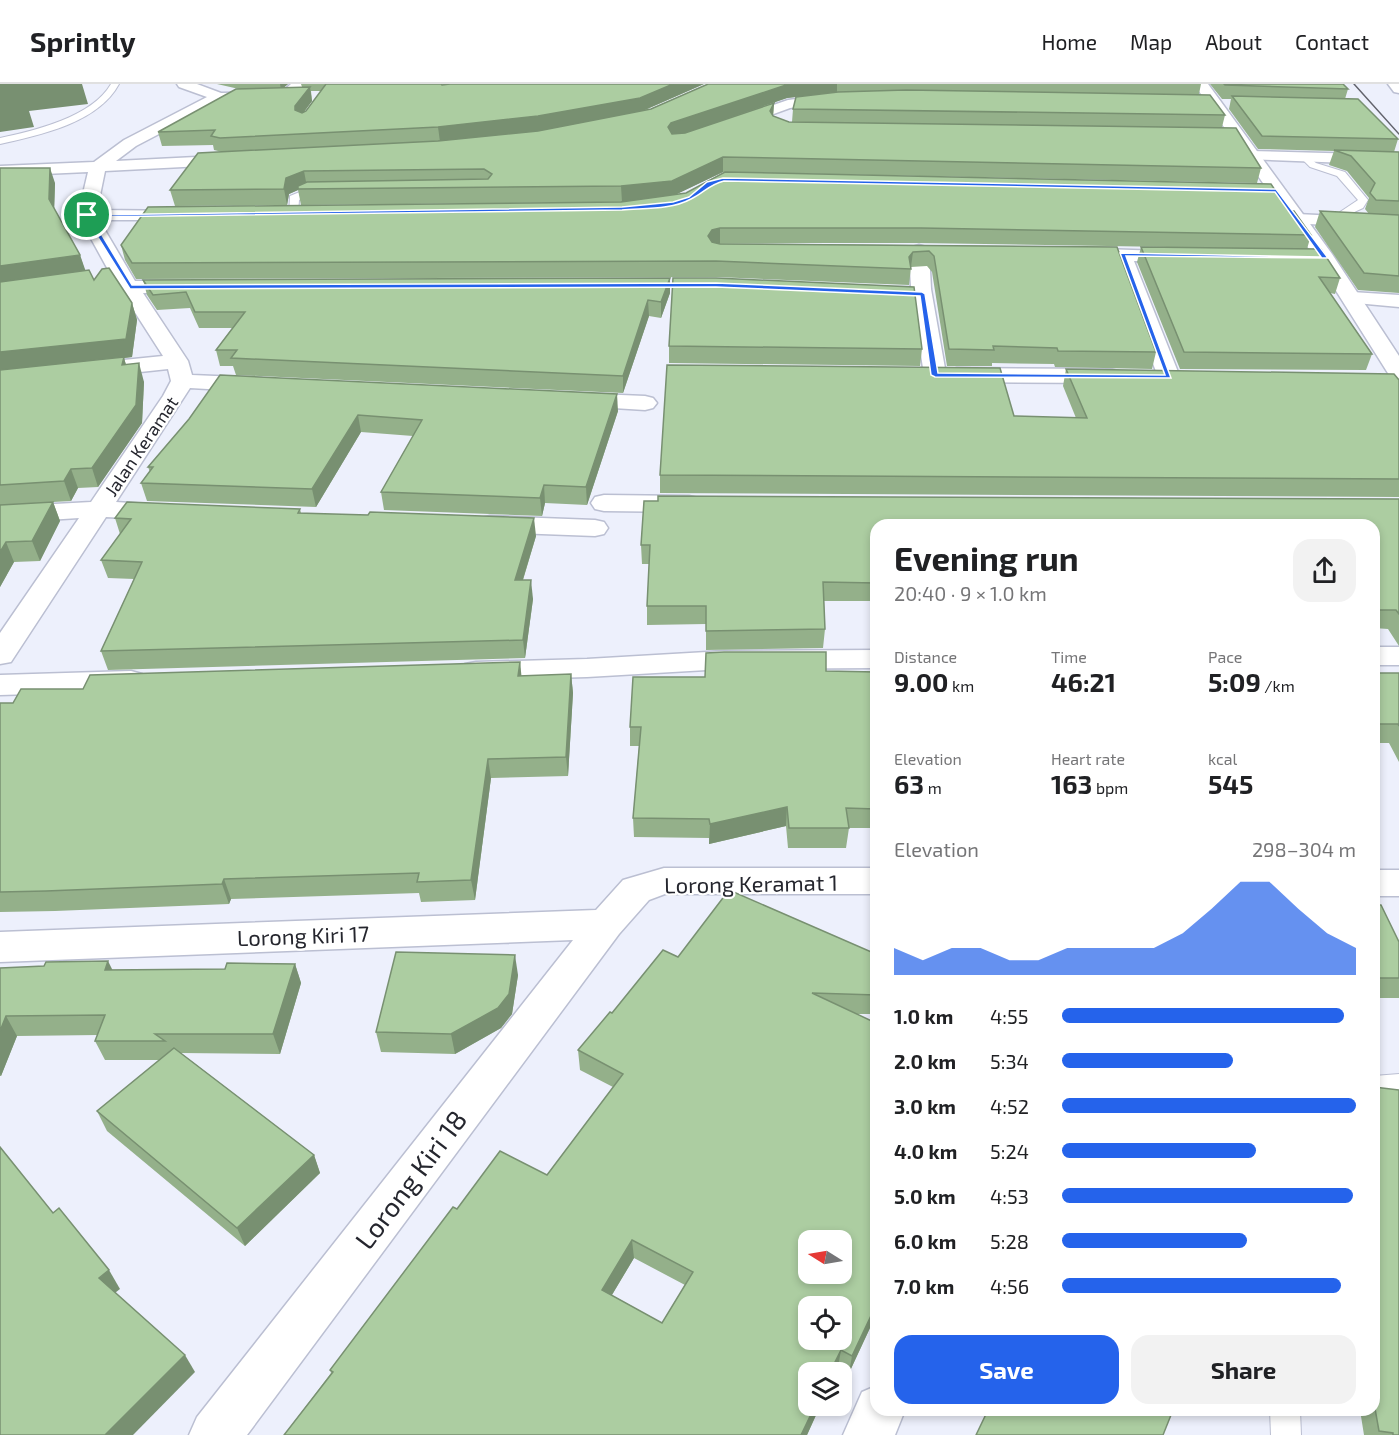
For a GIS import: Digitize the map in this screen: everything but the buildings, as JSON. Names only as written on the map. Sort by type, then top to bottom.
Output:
[{"type":"main road","points":[[184,84],[219,97],[286,96],[302,90]]},
{"type":"main road","points":[[1395,84],[1399,89]]},
{"type":"main road","points":[[722,128],[788,104],[855,96]]},
{"type":"main road","points":[[204,215],[104,195],[97,167],[130,143],[219,97]]},
{"type":"main road","points":[[1210,99],[1325,258],[1399,373]]},
{"type":"main road","points":[[780,126],[788,104]]},
{"type":"main road","points":[[1213,135],[1236,135]]},
{"type":"main road","points":[[1250,156],[1399,160]]},
{"type":"main road","name":"Jalan Keramat","points":[[0,171],[252,159]]},
{"type":"main road","name":"Jalan Keramat","points":[[104,195],[230,160]]},
{"type":"main road","name":"Jalan Keramat","points":[[0,656],[176,396],[179,371],[117,280],[104,195],[75,175],[49,169]]},
{"type":"main road","points":[[1252,190],[1276,190]]},
{"type":"main road","points":[[272,214],[316,214]]},
{"type":"main road","points":[[1297,219],[1399,224]]},
{"type":"main road","points":[[935,375],[922,294],[911,252],[943,252]]},
{"type":"main road","points":[[1050,253],[1206,256]]},
{"type":"main road","points":[[1122,254],[1169,377]]},
{"type":"main road","points":[[1301,258],[1325,258]]},
{"type":"main road","points":[[117,280],[213,286]]},
{"type":"main road","points":[[852,291],[922,294]]},
{"type":"main road","points":[[1352,298],[1399,300]]},
{"type":"main road","points":[[71,373],[179,371],[289,386]]},
{"type":"main road","points":[[911,374],[1192,377]]},
{"type":"main road","points":[[1376,380],[1399,380]]},
{"type":"main road","points":[[550,399],[645,403]]},
{"type":"main road","points":[[604,503],[711,504]]},
{"type":"main road","points":[[0,515],[99,509],[193,513]]},
{"type":"main road","points":[[465,523],[594,528]]},
{"type":"main road","points":[[1380,656],[1399,656]]},
{"type":"main road","points":[[443,672],[586,668],[724,660],[870,659]]},
{"type":"main road","points":[[0,685],[156,681]]},
{"type":"main road","name":"Lorong Keramat 1","points":[[606,924],[636,890],[664,881],[870,881]]},
{"type":"main road","points":[[1380,883],[1399,883]]},
{"type":"main road","name":"Lorong Kiri 17","points":[[0,947],[606,924]]},
{"type":"main road","name":"Lorong Kiri 18","points":[[214,1435],[606,924]]},
{"type":"main road","points":[[869,1435],[877,1416]]},
{"type":"lane","points":[[0,141],[24,136],[98,105],[113,92],[115,84]]},
{"type":"lane","points":[[1305,157],[1313,165],[1341,174],[1363,200],[1359,206],[1345,212],[1345,222]]},
{"type":"lane","points":[[293,214],[294,198],[307,192],[339,191]]},
{"type":"lane","points":[[1380,1087],[1399,1085]]},
{"type":"lane","points":[[1285,1416],[1286,1435]]},
{"type":"tram line","points":[[1354,84],[1399,134]]},
{"type":"route","points":[[723,179],[1276,190],[1325,258],[1122,254],[1169,377],[935,375],[922,294],[716,285],[130,287],[87,215],[622,209],[674,204],[690,198],[709,183],[723,179]]}]
